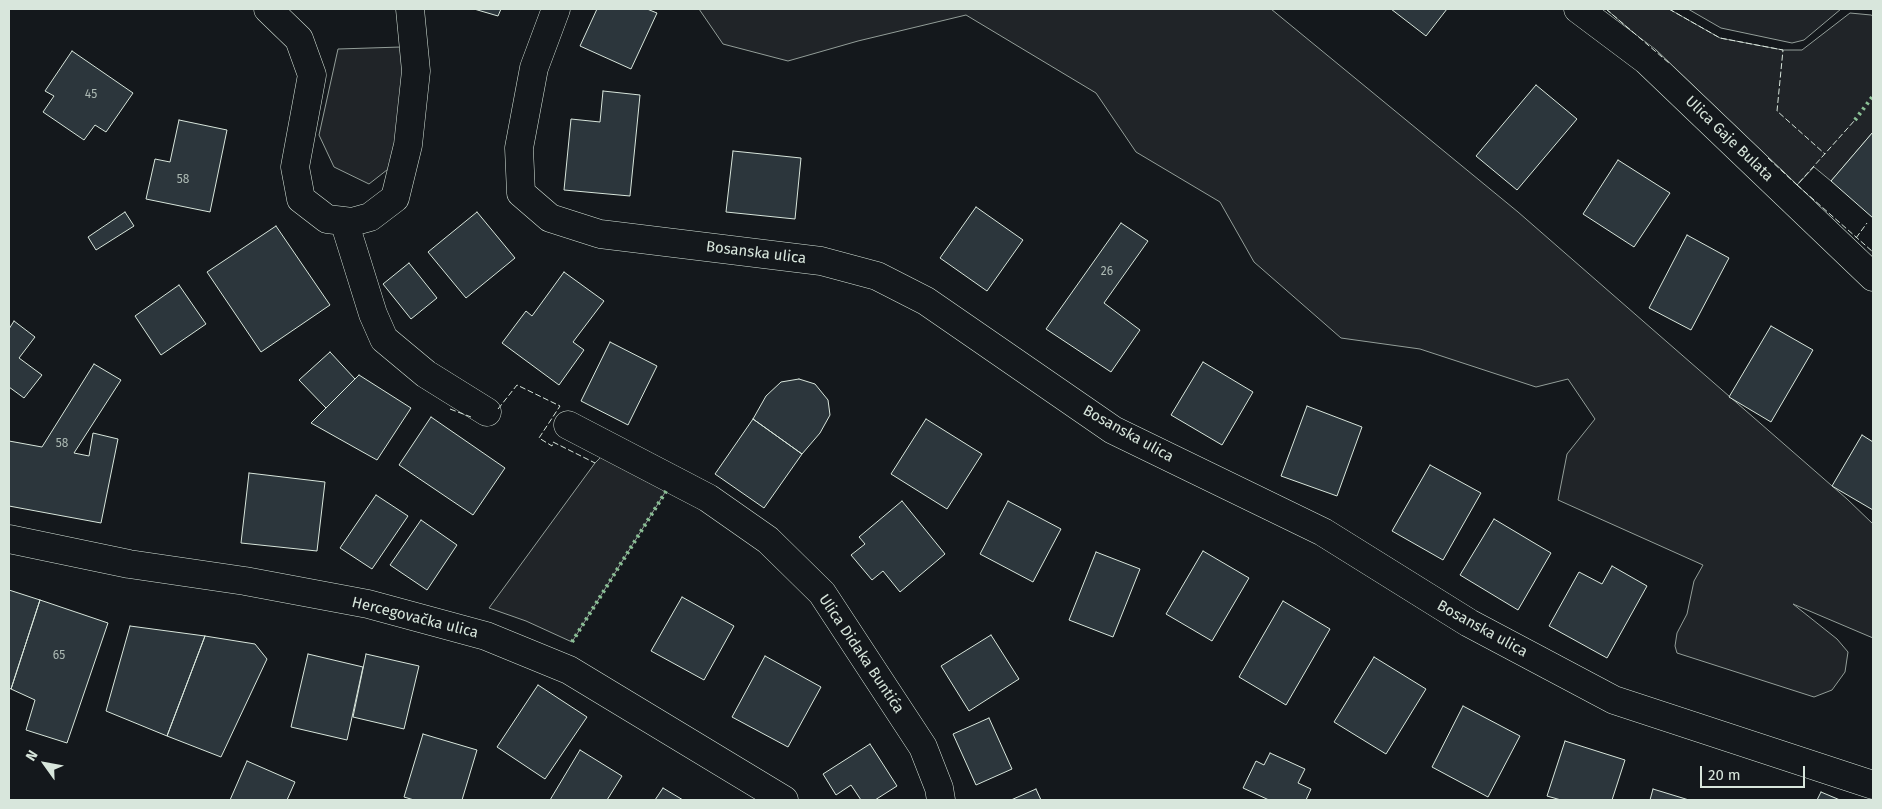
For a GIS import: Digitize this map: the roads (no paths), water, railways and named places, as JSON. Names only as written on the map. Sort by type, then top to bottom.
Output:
[{"type":"street","points":[[268,9],[299,39],[312,76],[295,167],[301,199],[327,219],[352,222],[370,217],[395,198],[408,145],[416,71],[410,9]]},
{"type":"street","name":"Bosanska ulica","points":[[556,9],[534,68],[519,148],[521,193],[550,218],[600,234],[821,261],[877,276],[926,301],[1113,430],[1323,532],[1468,623],[1614,700],[1873,785]]},
{"type":"street","name":"Ulica Gaje Bulata","points":[[1578,9],[1646,60],[1873,277]]},
{"type":"street","points":[[344,221],[373,314],[384,339],[426,374],[487,412]]},
{"type":"street","name":"Ulica Didaka Buntića","points":[[568,425],[708,498],[768,540],[822,593],[923,746],[939,788],[941,800]]},
{"type":"street","name":"Hercegovačka ulica","points":[[9,539],[128,564],[245,581],[368,604],[486,636],[569,670],[784,800]]}]
